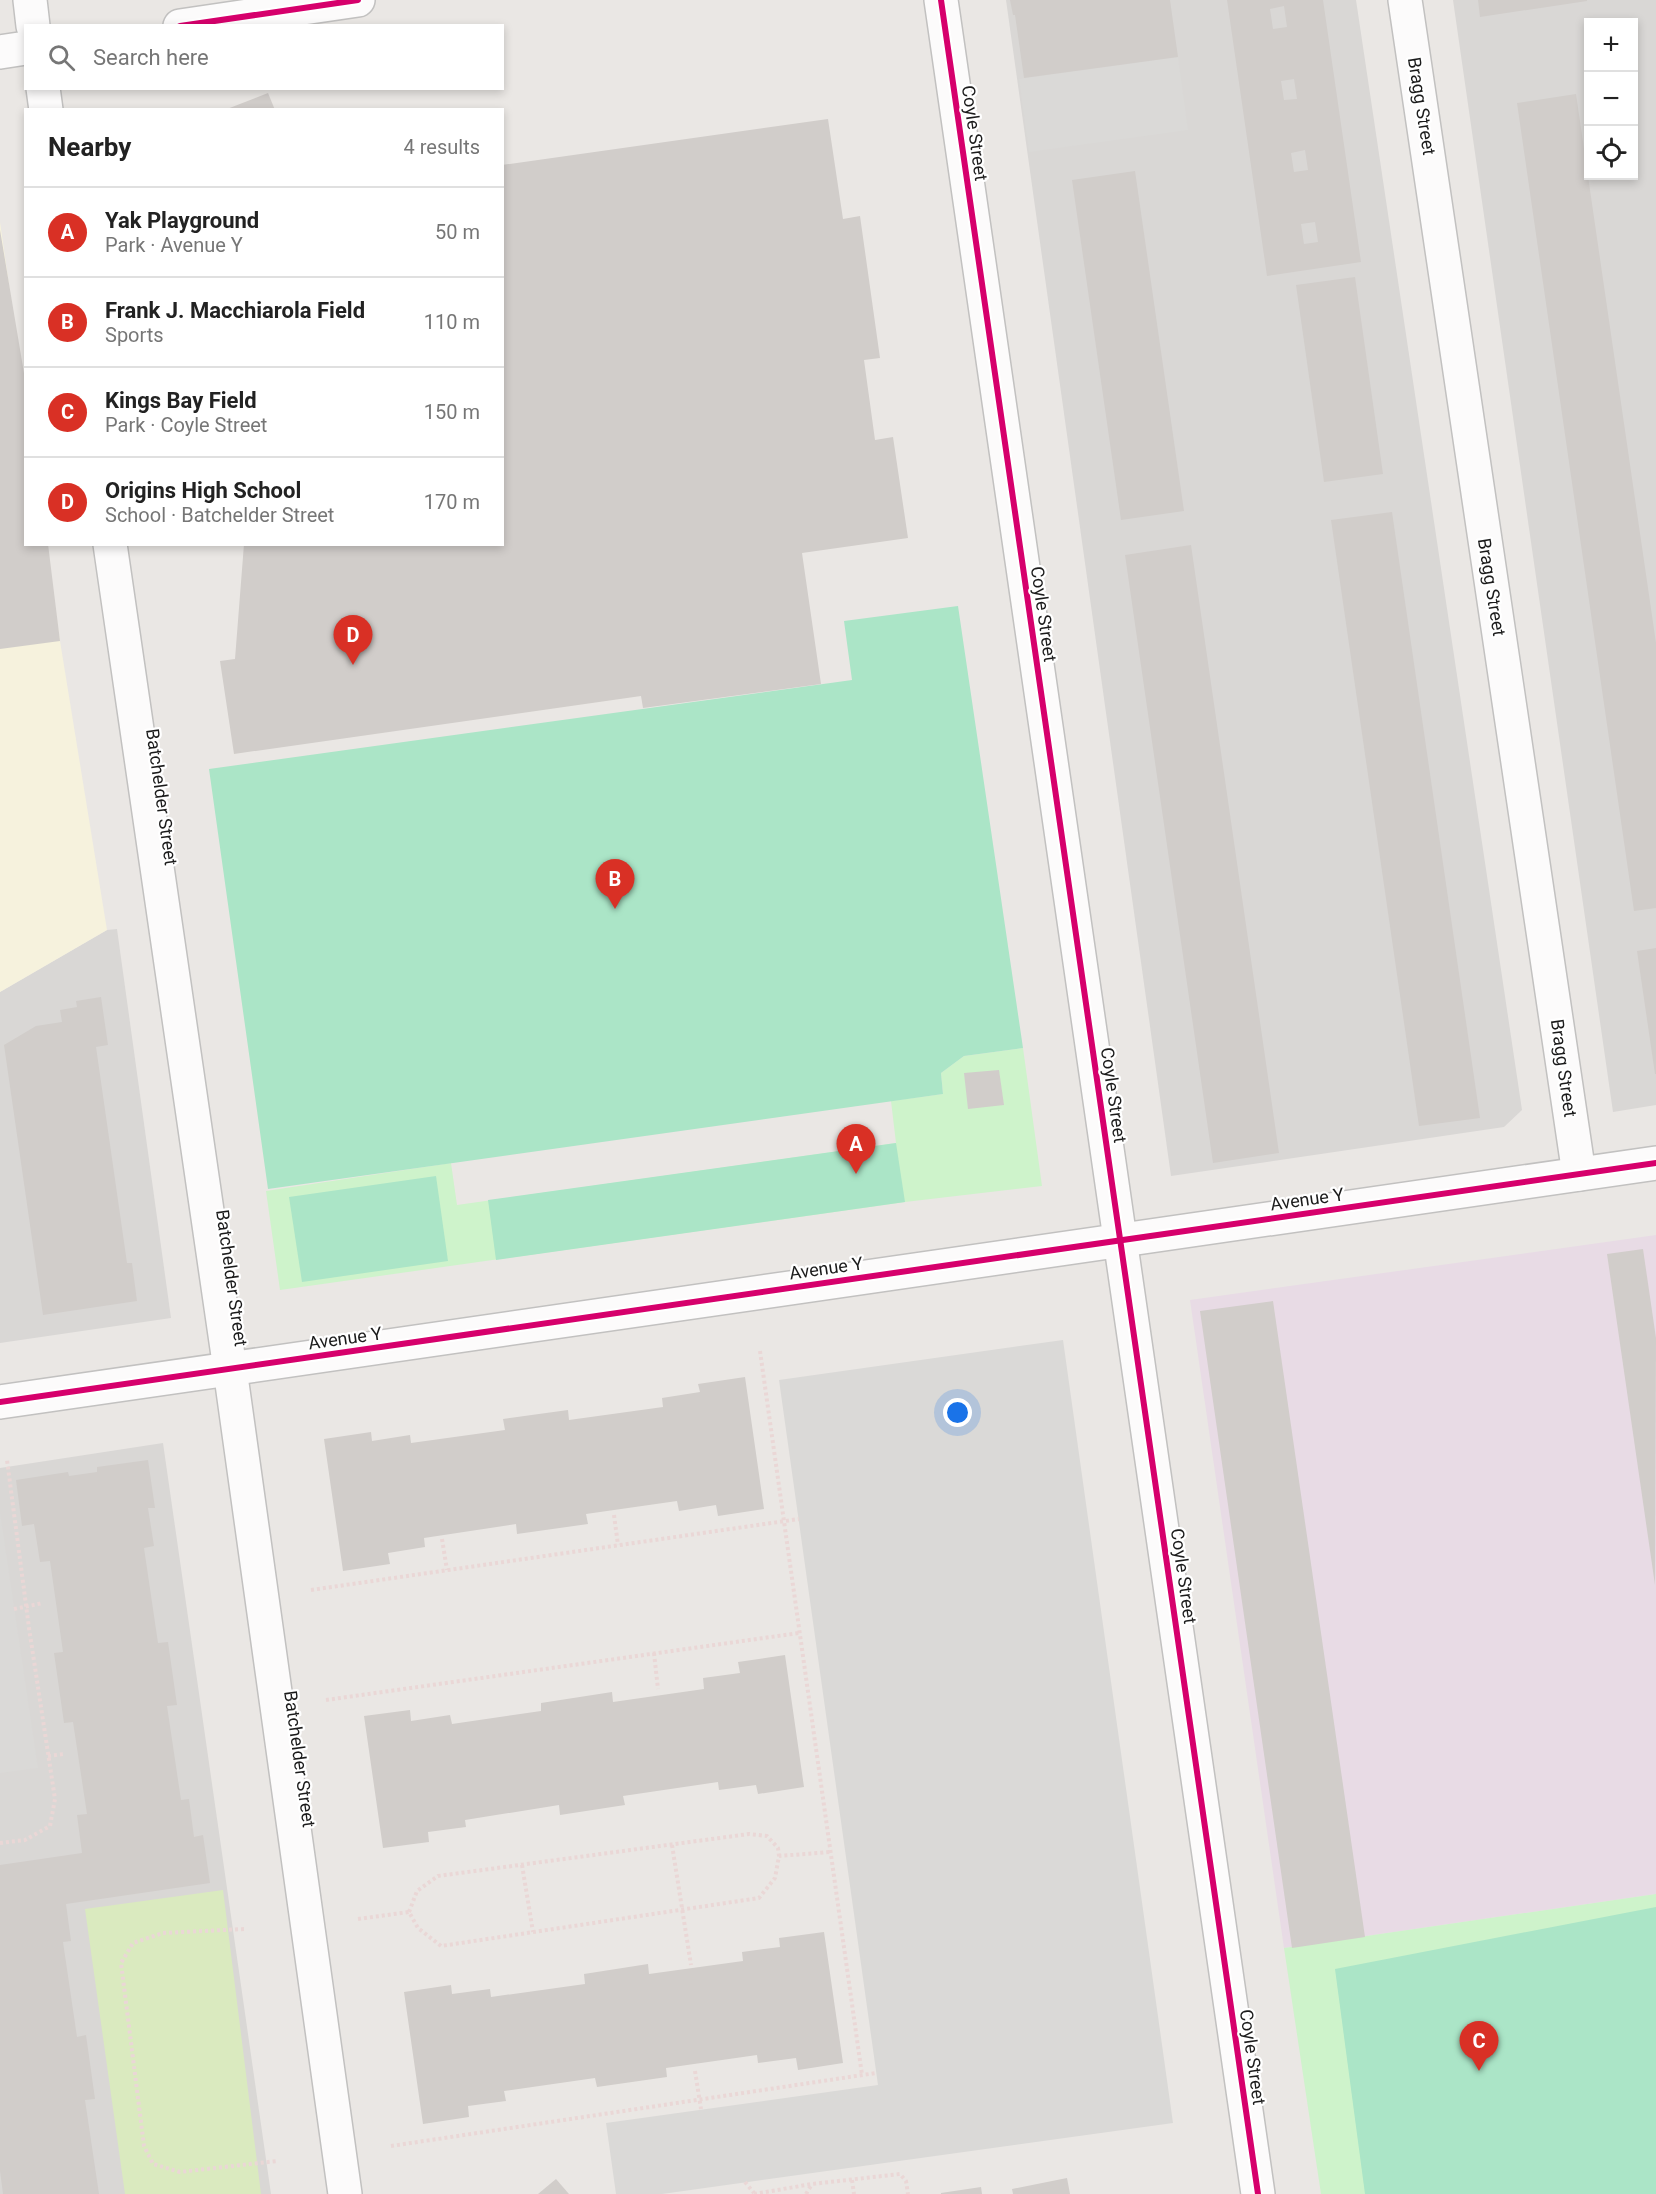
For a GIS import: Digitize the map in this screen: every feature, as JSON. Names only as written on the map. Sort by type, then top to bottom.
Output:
[{"type":"street","points":[[30,0],[33,24]]},
{"type":"street","points":[[194,24],[358,0]]},
{"type":"street","name":"Coyle Street","points":[[940,0],[1258,2194]]},
{"type":"street","name":"Bragg Street","points":[[1405,0],[1579,1174]]},
{"type":"street","points":[[0,51],[24,48]]},
{"type":"street","points":[[43,90],[46,108]]},
{"type":"street","name":"Batchelder Street","points":[[110,546],[230,1369],[345,2194]]},
{"type":"street","name":"Avenue Y","points":[[0,1402],[1656,1163]]},
{"type":"path","points":[[760,1351],[862,2075]]},
{"type":"path","points":[[0,1843],[25,1840],[50,1826],[55,1799],[7,1460]]},
{"type":"path","points":[[614,1515],[618,1545]]},
{"type":"path","points":[[311,1590],[799,1519]]},
{"type":"path","points":[[442,1539],[447,1570]]},
{"type":"path","points":[[14,1609],[43,1603]]},
{"type":"path","points":[[326,1700],[799,1633]]},
{"type":"path","points":[[654,1653],[658,1689]]},
{"type":"path","points":[[48,1756],[64,1754]]},
{"type":"path","points":[[750,1834],[767,1836],[778,1848],[775,1878],[759,1898],[441,1946],[418,1928],[410,1912],[417,1891],[438,1876],[672,1845],[750,1834]]},
{"type":"path","points":[[672,1845],[691,1965]]},
{"type":"path","points":[[779,1856],[830,1852]]},
{"type":"path","points":[[522,1865],[533,1932]]},
{"type":"path","points":[[358,1919],[410,1912]]},
{"type":"path","points":[[244,1929],[164,1933],[133,1943],[121,1963],[144,2146],[153,2164],[180,2172],[277,2161]]},
{"type":"path","points":[[695,2071],[700,2109]]},
{"type":"path","points":[[391,2146],[876,2073]]},
{"type":"path","points":[[745,2182],[754,2194],[812,2184],[900,2174],[906,2181],[908,2194]]},
{"type":"path","points":[[852,2180],[854,2194]]},
{"type":"path","points":[[806,2194],[812,2184]]},
{"type":"shaded area","points":[[1006,0],[1356,0],[1522,1110],[1504,1127],[1171,1176]]},
{"type":"shaded area","points":[[1453,0],[1656,0],[1656,1105],[1613,1112]]},
{"type":"shaded area","points":[[1178,57],[1188,130],[1029,152],[1019,79]]},
{"type":"shaded area","points":[[0,222],[24,390],[24,546],[46,546],[107,930],[0,992]]},
{"type":"shaded area","points":[[117,929],[171,1318],[0,1343],[0,992],[107,930]]},
{"type":"shaded area","points":[[1656,1235],[1656,1894],[1284,1948],[1190,1300]]},
{"type":"shaded area","points":[[1063,1340],[1173,2123],[662,2194],[616,2194],[606,2123],[878,2085],[779,1380]]},
{"type":"shaded area","points":[[163,1443],[271,2194],[0,2194],[0,1468]]},
{"type":"shaded area","points":[[0,1512],[38,1768],[0,1773]]},
{"type":"green space","points":[[958,606],[1023,1048],[964,1056],[941,1073],[943,1094],[268,1189],[209,769],[852,680],[844,621]]},
{"type":"green space","points":[[1023,1048],[1042,1186],[905,1202],[280,1290],[266,1191],[451,1163],[457,1205],[896,1143],[891,1101],[943,1094],[941,1073],[964,1056]]},
{"type":"green space","points":[[896,1143],[905,1202],[496,1260],[488,1200]]},
{"type":"green space","points":[[436,1176],[448,1261],[302,1282],[289,1197]]},
{"type":"green space","points":[[223,1890],[261,2194],[125,2194],[85,1909]]},
{"type":"green space","points":[[1656,1894],[1656,2194],[1321,2194],[1284,1948]]},
{"type":"green space","points":[[1656,1907],[1656,2194],[1365,2194],[1335,1969]]},
{"type":"building","points":[[1010,0],[1170,0],[1178,57],[1024,78],[1015,15],[1013,15]]},
{"type":"building","points":[[1227,0],[1323,0],[1361,262],[1267,276]],"holes":[[[1284,6],[1287,27],[1273,29],[1270,9]],[[1294,79],[1297,99],[1284,100],[1281,81]],[[1305,150],[1308,170],[1294,172],[1291,153]],[[1315,222],[1318,242],[1304,244],[1301,224]]]},
{"type":"building","points":[[1478,0],[1587,0],[1587,1],[1480,17]]},
{"type":"building","points":[[268,93],[274,108],[230,108]]},
{"type":"building","points":[[1576,94],[1584,149],[1584,180],[1589,180],[1656,643],[1656,908],[1634,911],[1517,103]]},
{"type":"building","points":[[828,119],[843,219],[860,216],[880,358],[864,360],[875,440],[893,437],[908,538],[802,553],[821,684],[643,708],[641,696],[234,754],[220,661],[235,659],[244,546],[504,546],[504,165]]},
{"type":"building","points":[[1135,171],[1184,511],[1121,520],[1072,180]]},
{"type":"building","points":[[0,230],[24,373],[24,546],[48,546],[60,641],[0,649]]},
{"type":"building","points":[[1355,277],[1383,474],[1324,482],[1296,285]]},
{"type":"building","points":[[1392,512],[1480,1118],[1419,1126],[1331,520]]},
{"type":"building","points":[[1191,545],[1279,1153],[1213,1163],[1125,555]]},
{"type":"building","points":[[1656,948],[1656,1074],[1655,1074],[1637,951]]},
{"type":"building","points":[[101,997],[108,1045],[96,1047],[127,1263],[132,1263],[137,1301],[43,1315],[4,1045],[36,1026],[62,1022],[60,1010],[77,1007],[76,1001]]},
{"type":"building","points":[[999,1070],[1004,1105],[968,1109],[964,1073]]},
{"type":"building","points":[[1643,1249],[1656,1338],[1655,1585],[1607,1254]]},
{"type":"building","points":[[1273,1301],[1365,1937],[1292,1948],[1200,1311]]},
{"type":"building","points":[[745,1377],[764,1509],[718,1516],[716,1505],[679,1511],[677,1501],[586,1514],[588,1524],[517,1534],[516,1524],[424,1538],[425,1547],[388,1553],[390,1564],[343,1571],[324,1439],[371,1432],[372,1441],[410,1435],[411,1443],[505,1430],[503,1419],[568,1410],[569,1420],[663,1407],[662,1398],[700,1392],[698,1384]]},
{"type":"building","points":[[148,1460],[155,1508],[148,1508],[154,1546],[144,1548],[158,1643],[168,1642],[177,1705],[167,1706],[181,1800],[189,1799],[194,1837],[203,1835],[210,1883],[66,1904],[71,1941],[63,1942],[77,2037],[86,2035],[95,2099],[85,2100],[99,2194],[3,2194],[0,2171],[0,1865],[82,1853],[77,1815],[87,1814],[73,1722],[64,1723],[54,1653],[63,1652],[50,1561],[40,1562],[34,1524],[22,1526],[16,1480],[68,1472],[69,1476],[97,1472],[97,1467]]},
{"type":"building","points":[[785,1655],[804,1787],[758,1794],[756,1785],[719,1790],[718,1782],[623,1796],[625,1805],[560,1815],[559,1805],[465,1820],[466,1827],[428,1832],[429,1842],[383,1848],[364,1716],[410,1710],[411,1721],[450,1715],[452,1724],[541,1711],[541,1703],[612,1692],[613,1702],[704,1689],[703,1678],[740,1673],[738,1662]]},
{"type":"building","points":[[824,1932],[843,2063],[798,2070],[796,2058],[758,2063],[757,2055],[666,2068],[667,2077],[597,2087],[595,2078],[504,2091],[506,2101],[468,2106],[469,2117],[423,2124],[404,1992],[451,1985],[452,1994],[490,1989],[491,1997],[585,1984],[584,1974],[648,1964],[649,1974],[743,1961],[742,1952],[780,1947],[779,1938]]},
{"type":"building","points":[[1067,2178],[1070,2194],[1013,2194],[1012,2189]]},
{"type":"building","points":[[556,2179],[569,2194],[538,2194]]},
{"type":"building","points":[[981,2187],[982,2194],[941,2194],[941,2193]]},
{"type":"cycle path","points":[[194,24],[358,0]]},
{"type":"cycle path","points":[[941,0],[1258,2194]]},
{"type":"cycle path","points":[[0,1402],[1656,1163]]},
{"type":"place","name":"Origins High School","points":[[353,665]]},
{"type":"place","name":"Frank J. Macchiarola Field","points":[[615,909]]},
{"type":"place","name":"Yak Playground","points":[[856,1174]]},
{"type":"place","name":"Kings Bay Field","points":[[1479,2071]]}]
